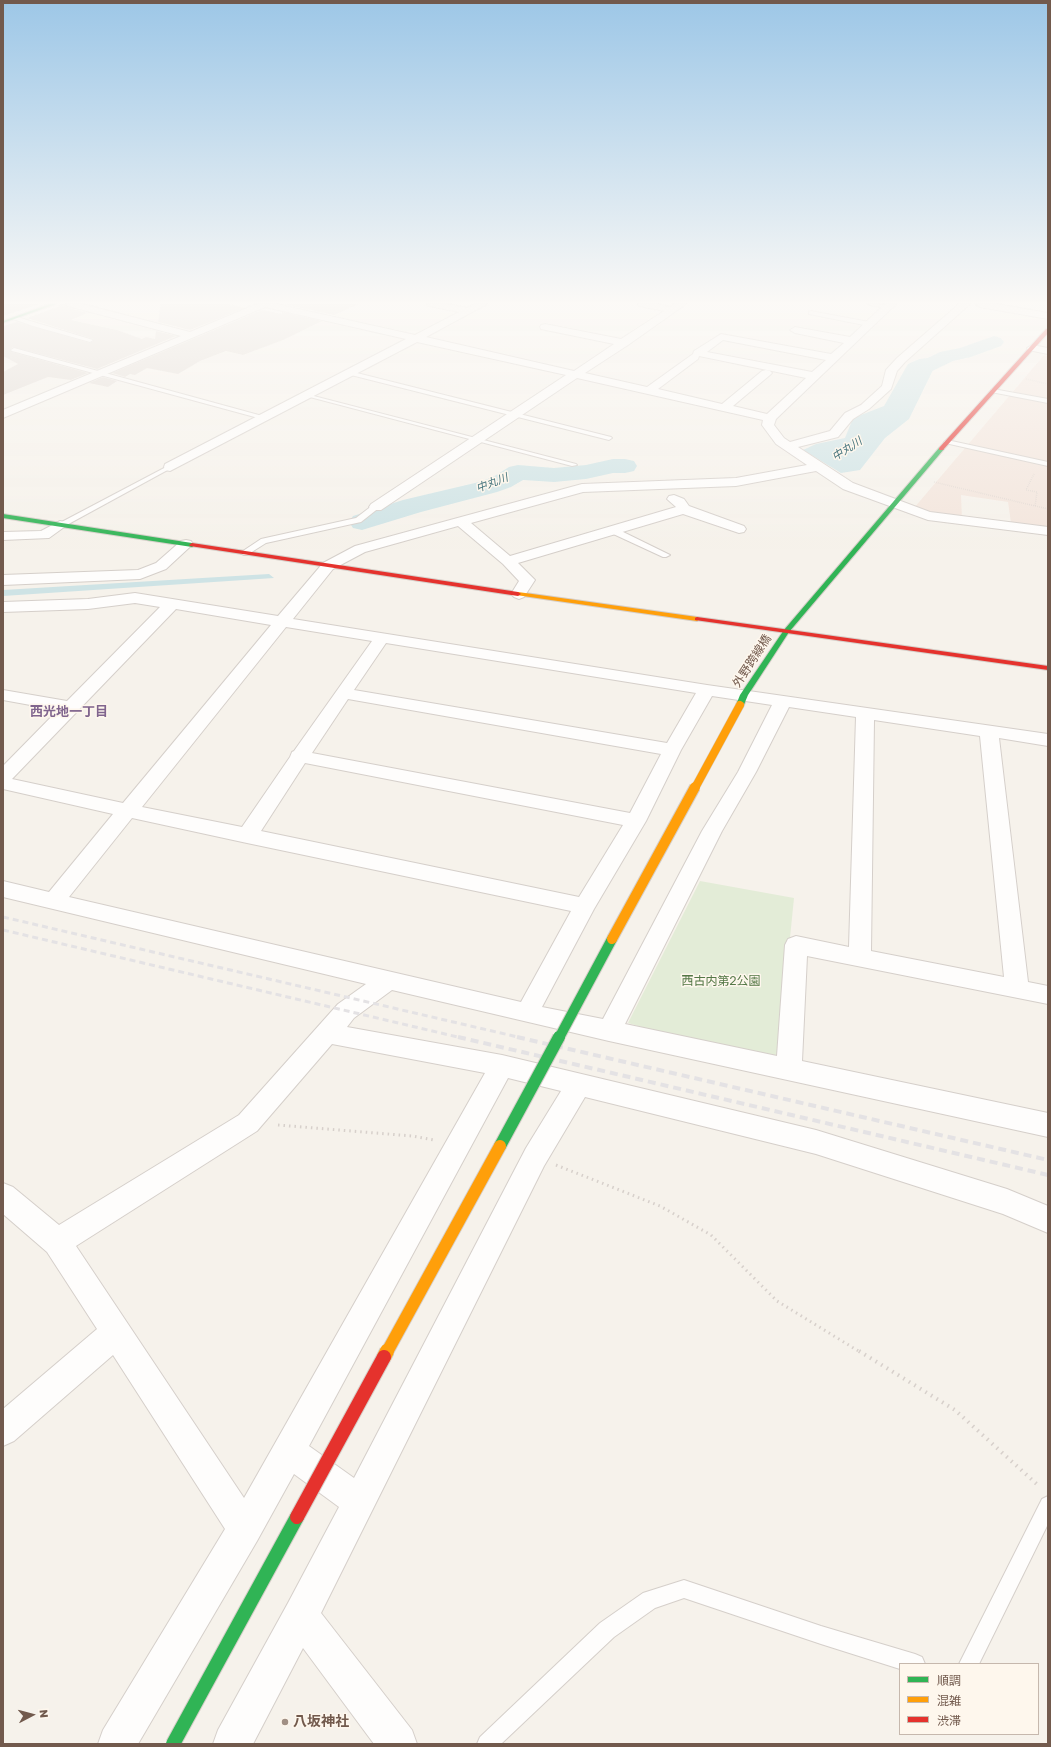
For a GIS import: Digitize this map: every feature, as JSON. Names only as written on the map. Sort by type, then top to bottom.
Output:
[{"type":"street","points":[[3,414],[72,386]]},
{"type":"street","points":[[170,467],[326,386]]},
{"type":"street","points":[[376,508],[476,440],[560,386]]},
{"type":"street","points":[[626,386],[770,418]]},
{"type":"street","points":[[649,391],[656,386]]},
{"type":"street","points":[[724,408],[751,386]]},
{"type":"street","points":[[804,386],[770,418],[768,425],[780,440],[848,486],[928,516],[1048,530]]},
{"type":"street","points":[[789,446],[834,434],[849,416],[865,407],[887,386]]},
{"type":"street","name":"外野跨線橋","points":[[173,1744],[742,700],[786,631],[947,442],[998,386]]},
{"type":"street","points":[[54,900],[126,810],[328,566],[360,549],[582,488],[736,482],[818,467]]},
{"type":"street","points":[[646,486],[679,502],[684,509],[739,530]]},
{"type":"street","points":[[508,561],[684,509]]},
{"type":"street","points":[[3,516],[519,594],[1048,668]]},
{"type":"street","points":[[461,522],[508,561],[527,580],[519,594]]},
{"type":"street","points":[[3,536],[44,535],[60,525]]},
{"type":"street","points":[[3,580],[140,574],[161,566],[186,544]]},
{"type":"street","points":[[3,607],[88,604],[135,598],[707,690],[742,700],[782,703],[1048,740]]},
{"type":"street","points":[[3,777],[172,604]]},
{"type":"street","points":[[247,836],[299,756],[382,638]]},
{"type":"street","points":[[527,1013],[585,906],[636,821],[672,750],[707,690]]},
{"type":"street","points":[[343,693],[672,750]]},
{"type":"street","points":[[3,695],[70,707]]},
{"type":"street","points":[[609,1031],[712,831],[747,772],[782,703]]},
{"type":"street","points":[[860,956],[864,714]]},
{"type":"street","points":[[988,732],[1017,988]]},
{"type":"street","points":[[299,756],[636,821]]},
{"type":"street","points":[[3,783],[247,836],[585,906]]},
{"type":"street","points":[[3,889],[527,1013],[1048,1125]]},
{"type":"street","points":[[789,1070],[796,944],[1048,995]]},
{"type":"street","points":[[57,1242],[248,1123],[346,1010],[389,980]]},
{"type":"street","points":[[327,1033],[502,1066],[816,1142],[1007,1202],[1048,1220]]},
{"type":"street","points":[[118,1744],[245,1529],[502,1066]]},
{"type":"street","points":[[232,1744],[360,1502],[535,1157],[579,1085]]},
{"type":"street","points":[[3,1196],[57,1242],[245,1529]]},
{"type":"street","points":[[3,1430],[116,1333]]},
{"type":"street","points":[[289,1451],[360,1502]]},
{"type":"street","points":[[301,1616],[398,1744]]},
{"type":"lane","points":[[143,386],[264,418]]},
{"type":"lane","points":[[397,386],[513,416],[609,438]]},
{"type":"lane","points":[[993,391],[1048,401]]},
{"type":"lane","points":[[308,395],[574,465]]},
{"type":"lane","points":[[947,442],[1048,464]]},
{"type":"lane","points":[[60,525],[170,467]]},
{"type":"lane","points":[[244,553],[264,541],[358,520],[376,508]]},
{"type":"lane","points":[[612,530],[666,555]]},
{"type":"lane","points":[[969,1663],[1045,1497]]},
{"type":"lane","points":[[487,1744],[608,1630],[650,1600],[684,1589],[776,1618],[821,1635],[913,1663]]},
{"type":"path","points":[[1035,506],[1037,492],[1026,490],[1040,462]]},
{"type":"path","points":[[932,482],[1048,509]]},
{"type":"path","points":[[248,1123],[412,1136],[460,1144]]},
{"type":"path","points":[[535,1157],[660,1206],[711,1235],[777,1301],[955,1410],[1045,1497]]},
{"type":"shaded area","points":[[1018,386],[1048,386],[1048,528],[1011,523],[1008,502],[961,495],[962,518],[932,514],[914,508]]},
{"type":"green space","name":"西古内第2公園","points":[[700,881],[794,898],[777,1067],[628,1023]]},
{"type":"water","points":[[896,386],[925,386],[909,419],[885,438],[860,470],[841,473],[803,450],[816,444],[845,438],[853,418],[884,406]]},
{"type":"water","points":[[269,574],[274,578],[3,596],[3,590]]},
{"type":"building","points":[[3,386],[27,386],[3,395]]},
{"type":"waterway","name":"中丸川","points":[[362,522],[412,506],[488,487],[502,482],[518,472],[554,475],[586,472],[613,466],[625,466]]},
{"type":"railway","points":[[3,917],[522,1038]]},
{"type":"railway","points":[[3,930],[462,1038]]},
{"type":"railway","points":[[458,1037],[1048,1175]]},
{"type":"railway","points":[[517,1037],[1048,1160]]},
{"type":"traffic: fast","points":[[740,705],[744,695],[786,631],[941,449]]},
{"type":"traffic: fast","points":[[3,516],[192,545]]},
{"type":"traffic: fast","points":[[500,1146],[612,939]]},
{"type":"traffic: fast","points":[[173,1744],[297,1517]]},
{"type":"traffic: slow","points":[[518,594],[697,619]]},
{"type":"traffic: slow","points":[[612,939],[740,705]]},
{"type":"traffic: slow","points":[[384,1357],[500,1146]]},
{"type":"traffic: jam","points":[[941,449],[998,386]]},
{"type":"traffic: jam","points":[[192,545],[518,594]]},
{"type":"traffic: jam","points":[[697,619],[1048,668]]},
{"type":"traffic: jam","points":[[297,1517],[384,1357]]},
{"type":"place","name":"八坂神社","points":[[285,1722]]},
{"type":"district","name":"西光地一丁目","points":[[69,712]]}]
